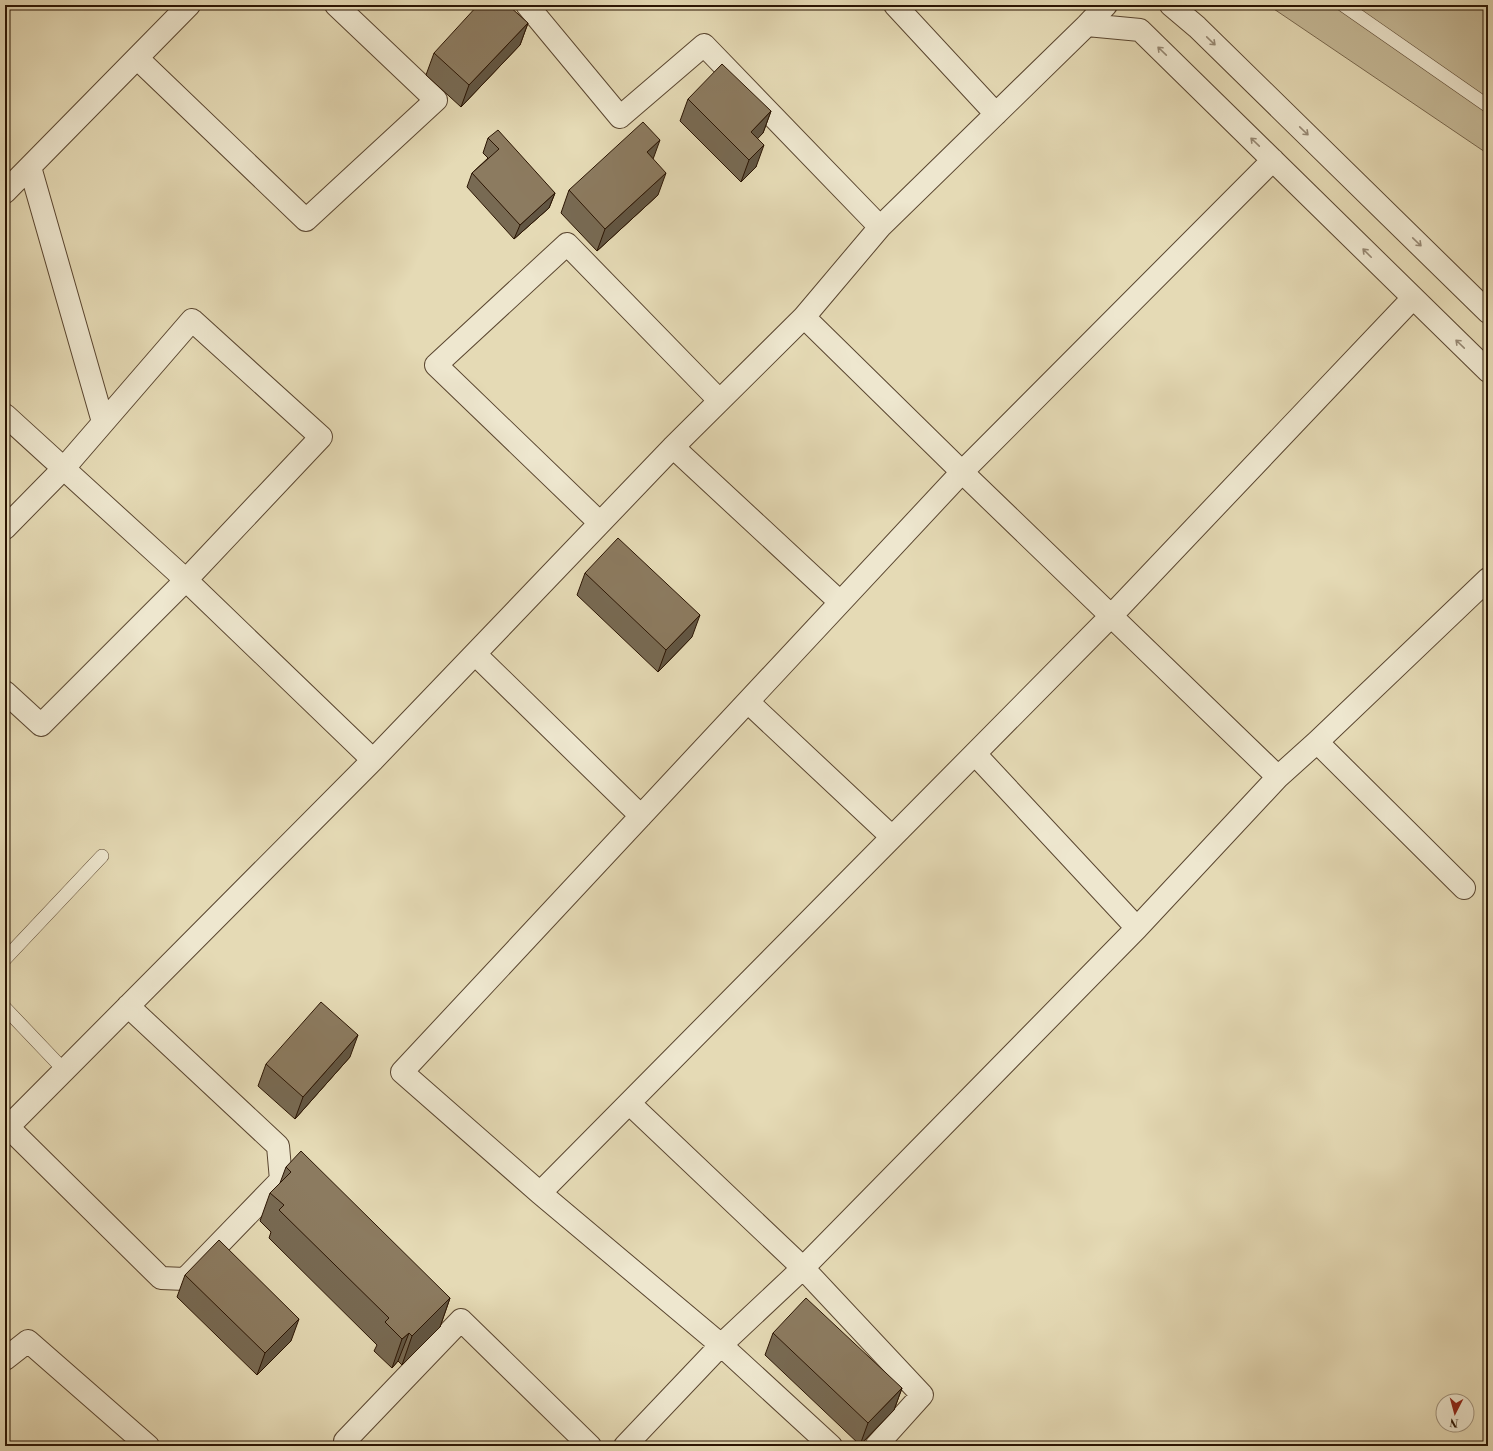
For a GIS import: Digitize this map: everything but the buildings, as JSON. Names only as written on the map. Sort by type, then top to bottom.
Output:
[{"type":"street","points":[[5,192],[189,5]]},
{"type":"street","points":[[137,58],[306,220],[436,100],[336,5]]},
{"type":"street","points":[[527,5],[620,117],[704,45],[880,227]]},
{"type":"street","points":[[895,5],[996,114]]},
{"type":"street","points":[[128,1006],[278,1146],[281,1180],[185,1279],[162,1278],[6,1129],[64,1070],[373,760],[673,447],[804,317],[880,227],[1106,5]]},
{"type":"street","points":[[1172,5],[1208,38],[1488,312]]},
{"type":"street","points":[[1087,25],[1140,30],[1488,371]]},
{"type":"street","points":[[831,1446],[721,1345],[540,1193],[402,1072],[962,472],[1273,160]]},
{"type":"street","points":[[30,167],[103,422]]},
{"type":"street","points":[[600,523],[436,365],[567,244],[719,400]]},
{"type":"street","points":[[540,1193],[1111,616],[1413,298]]},
{"type":"street","points":[[804,317],[1278,777]]},
{"type":"street","points":[[5,528],[64,468],[192,320],[321,437],[186,580],[41,725],[5,692]]},
{"type":"street","points":[[5,415],[186,580],[373,760]]},
{"type":"street","points":[[673,447],[840,602]]},
{"type":"street","points":[[624,1446],[721,1345],[803,1268],[1137,928],[1278,777],[1317,742],[1488,579]]},
{"type":"street","points":[[475,654],[641,816]]},
{"type":"street","points":[[748,702],[892,837]]},
{"type":"street","points":[[1317,742],[1464,888]]},
{"type":"street","points":[[975,754],[1137,928]]},
{"type":"street","points":[[629,1103],[803,1268],[922,1396],[876,1446]]},
{"type":"street","points":[[350,1446],[345,1441],[461,1320],[590,1446]]},
{"type":"street","points":[[5,1359],[28,1341],[148,1446]]},
{"type":"lane","points":[[1343,5],[1488,106]]},
{"type":"lane","points":[[5,959],[102,856]]},
{"type":"lane","points":[[5,1008],[64,1070]]},
{"type":"shaded area","points":[[1268,5],[1488,5],[1488,154]]}]
